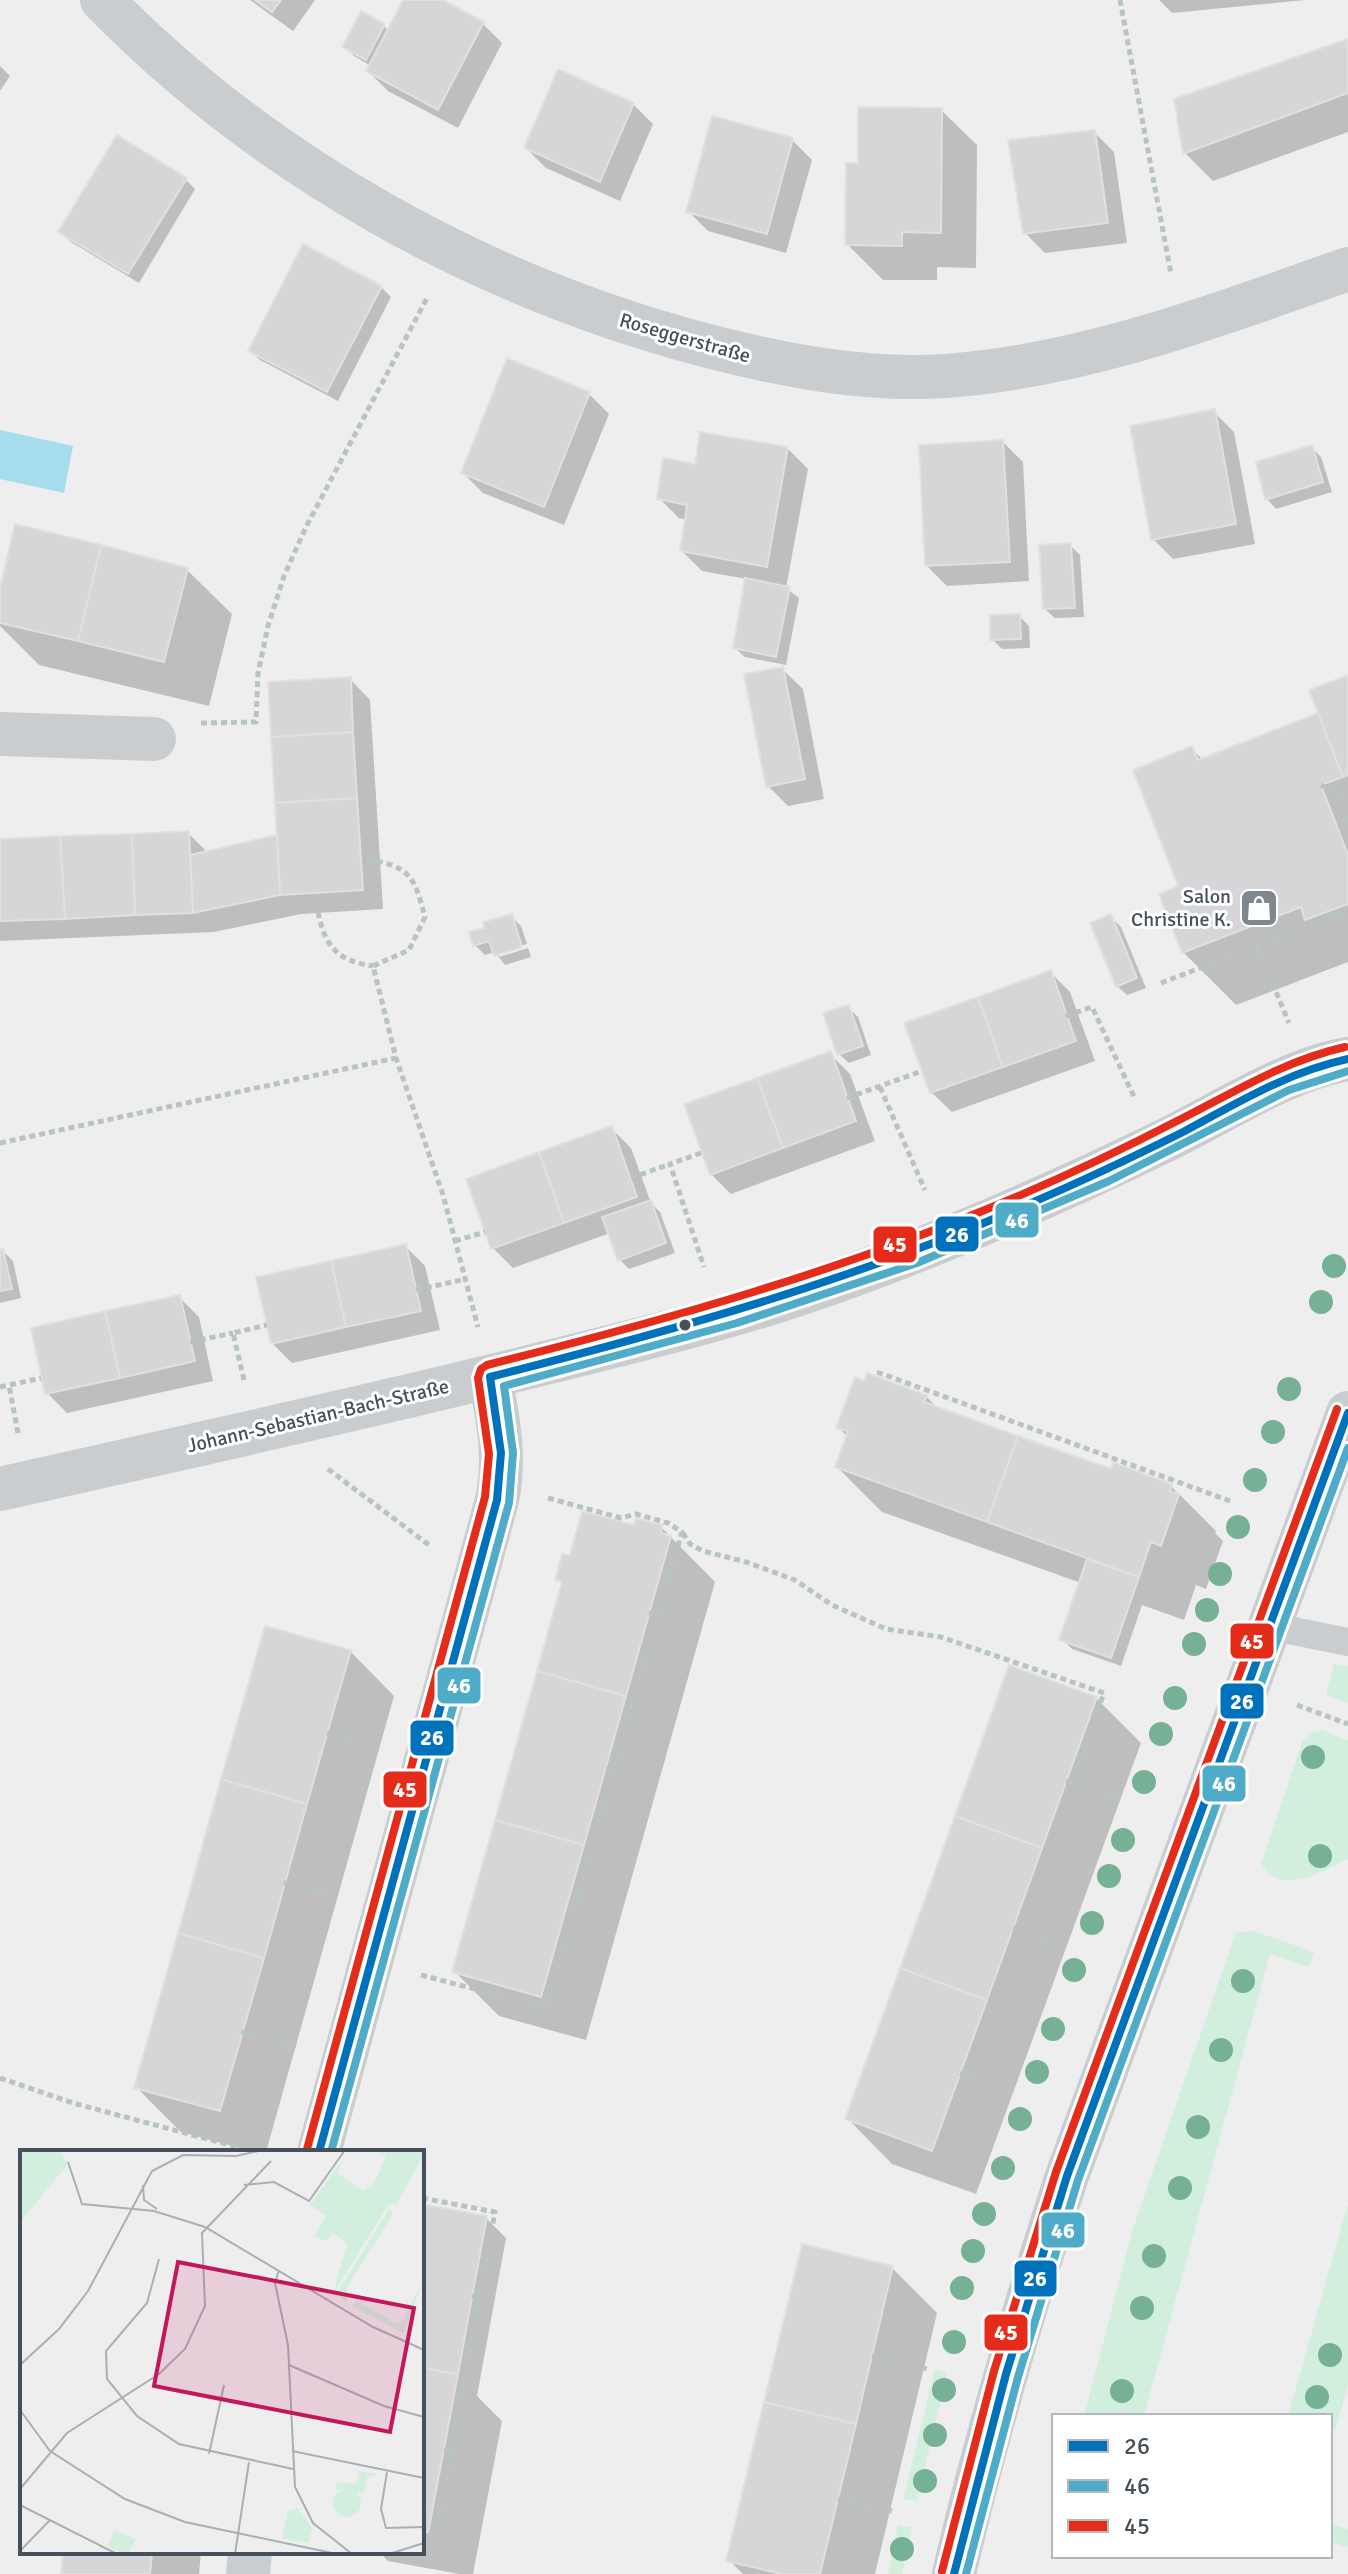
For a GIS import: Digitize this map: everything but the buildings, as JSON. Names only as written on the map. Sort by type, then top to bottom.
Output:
[{"type":"street","name":"Roseggerstraße","points":[[102,0],[187,81],[307,168],[380,212],[454,252],[551,295],[670,336],[769,362],[847,375],[887,376],[944,376],[1027,365],[1182,327],[1348,269]]},
{"type":"street","points":[[0,734],[154,739]]},
{"type":"street","name":"Johann-Sebastian-Bach-Straße","points":[[0,1489],[490,1377],[698,1324],[829,1284],[939,1242],[1076,1183],[1306,1071],[1348,1059]]},
{"type":"street","points":[[320,2150],[499,1490],[502,1465],[500,1434],[490,1377]]},
{"type":"street","points":[[954,2574],[1010,2362],[1067,2176],[1348,1413]]},
{"type":"street","points":[[248,2574],[250,2554]]},
{"type":"lane","points":[[1269,1626],[1348,1642]]},
{"type":"path","points":[[1120,0],[1173,282]]},
{"type":"path","points":[[154,739],[153,724],[256,722],[258,673],[268,626],[284,576],[307,525],[428,296]]},
{"type":"path","points":[[1321,785],[1337,793],[1348,825]]},
{"type":"path","points":[[318,912],[322,934],[337,953],[354,964],[373,966],[409,950],[425,917],[416,884],[395,864],[367,859]]},
{"type":"path","points":[[1161,983],[1348,911]]},
{"type":"path","points":[[1257,946],[1289,1024]]},
{"type":"path","points":[[373,966],[396,1058],[443,1195],[480,1335]]},
{"type":"path","points":[[1066,1016],[1092,1007],[1136,1101]]},
{"type":"path","points":[[0,1143],[396,1058]]},
{"type":"path","points":[[847,1098],[922,1071]]},
{"type":"path","points":[[880,1087],[928,1196]]},
{"type":"path","points":[[631,1178],[701,1153]]},
{"type":"path","points":[[670,1164],[706,1273]]},
{"type":"path","points":[[455,1241],[485,1232]]},
{"type":"path","points":[[416,1290],[466,1279]]},
{"type":"path","points":[[190,1342],[267,1325]]},
{"type":"path","points":[[233,1333],[246,1387]]},
{"type":"path","points":[[877,1372],[1230,1501]]},
{"type":"path","points":[[0,1387],[41,1378]]},
{"type":"path","points":[[9,1385],[19,1440]]},
{"type":"path","points":[[326,1468],[431,1547]]},
{"type":"path","points":[[557,1500],[621,1518],[636,1514],[668,1523],[682,1532],[690,1544],[703,1551],[746,1562],[795,1580],[832,1605],[886,1629],[941,1637],[1104,1693],[1069,1782],[1121,1800]]},
{"type":"path","points":[[411,1973],[547,2008],[682,1532]]},
{"type":"path","points":[[649,1613],[658,1615]]},
{"type":"path","points":[[327,1733],[390,1750]]},
{"type":"path","points":[[606,1769],[614,1771]]},
{"type":"path","points":[[284,1883],[349,1901]]},
{"type":"path","points":[[565,1915],[572,1918]]},
{"type":"path","points":[[1013,1928],[1066,1948]]},
{"type":"path","points":[[242,2032],[309,2049]]},
{"type":"path","points":[[960,2073],[1014,2094]]},
{"type":"path","points":[[0,2078],[73,2103],[249,2150]]},
{"type":"path","points":[[424,2198],[495,2212],[437,2537],[424,2535]]},
{"type":"path","points":[[472,2296],[480,2297]]},
{"type":"path","points":[[872,2356],[927,2369]]},
{"type":"path","points":[[444,2450],[453,2452]]},
{"type":"path","points":[[838,2499],[892,2511]]},
{"type":"green space","points":[[1334,1664],[1348,1666],[1348,1703],[1326,1695]]},
{"type":"green space","points":[[1322,1730],[1348,1740],[1348,1859],[1302,1879],[1279,1879],[1261,1863],[1303,1740],[1313,1732]]},
{"type":"green space","points":[[1253,1931],[1314,1952],[1309,1967],[1270,1954],[1145,2414],[1085,2414],[1132,2231],[1236,1932]]},
{"type":"green space","points":[[1348,2204],[1348,2385],[1335,2431],[1332,2430],[1332,2414],[1289,2414]]},
{"type":"green space","points":[[935,2369],[947,2373],[917,2501],[903,2499]]},
{"type":"green space","points":[[898,2525],[912,2528],[902,2574],[888,2574]]},
{"type":"green space","points":[[1332,2525],[1348,2529],[1348,2547],[1332,2543]]},
{"type":"water","points":[[0,430],[73,446],[64,493],[0,479]]},
{"type":"transit line","name":"45","points":[[307,2149],[485,1497],[489,1454],[478,1378],[481,1369],[755,1292],[887,1248],[1076,1170],[1279,1070],[1345,1047]]},
{"type":"transit line","name":"26","points":[[320,2150],[497,1500],[501,1453],[490,1377],[693,1322],[893,1258],[1084,1179],[1284,1080],[1348,1059]]},
{"type":"transit line","name":"46","points":[[332,2150],[509,1503],[513,1453],[504,1386],[737,1323],[917,1263],[1109,1181],[1289,1090],[1348,1071]]},
{"type":"transit line","name":"45","points":[[942,2571],[994,2371],[1056,2172],[1337,1409]]},
{"type":"transit line","name":"26","points":[[954,2574],[1006,2374],[1067,2176],[1348,1413]]},
{"type":"transit line","name":"46","points":[[966,2574],[1018,2377],[1078,2180],[1348,1448]]},
{"type":"place","name":"Salon Christine K.","points":[[1259,908]]}]
